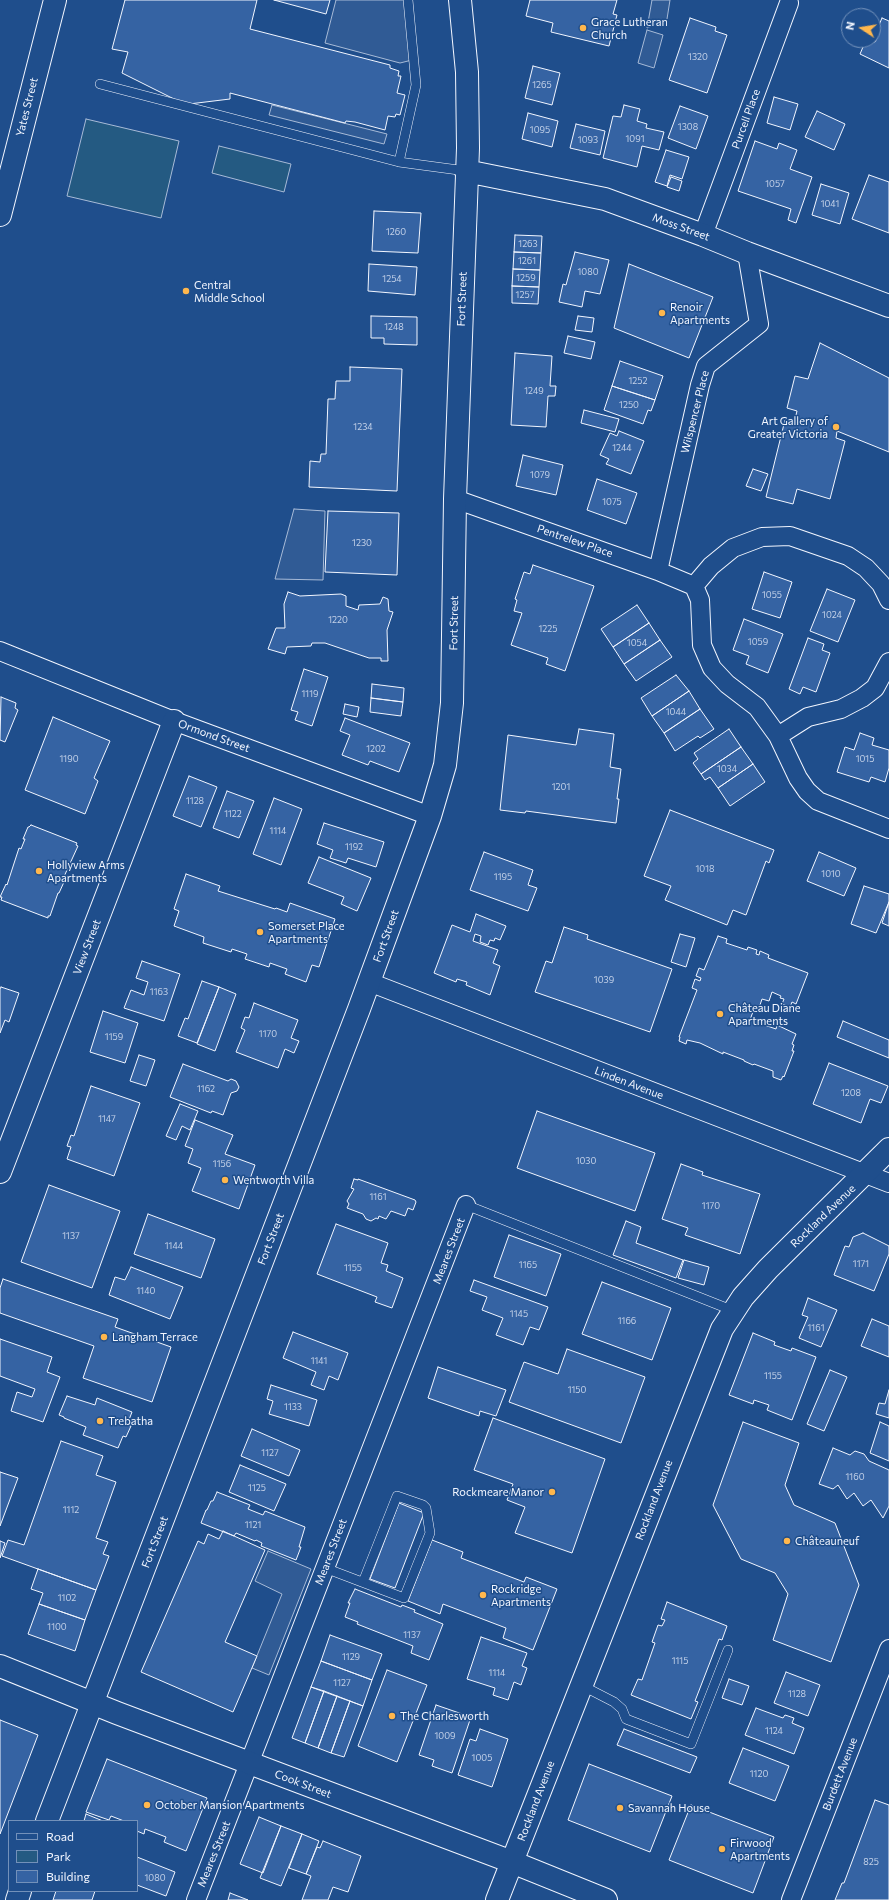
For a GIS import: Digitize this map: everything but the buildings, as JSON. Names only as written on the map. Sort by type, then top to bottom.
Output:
[{"type":"main road","name":"Yates Street","points":[[0,215],[3,189],[55,0]]},
{"type":"main road","name":"Fort Street","points":[[47,1820],[369,982],[430,816],[445,765],[452,703],[455,499],[466,171],[467,72],[460,0]]},
{"type":"main road","name":"Moss Street","points":[[466,171],[605,199],[889,306]]},
{"type":"main road","name":"View Street","points":[[0,1172],[174,722]]},
{"type":"main road","name":"Rockland Avenue","points":[[497,1900],[722,1329],[743,1297],[768,1269],[866,1174],[889,1149]]},
{"type":"main road","name":"Cook Street","points":[[0,1666],[93,1704],[512,1862],[606,1900]]},
{"type":"street","name":"Purcell Place","points":[[703,235],[789,3]]},
{"type":"street","name":"Wilspencer Place","points":[[658,571],[700,385],[706,366],[759,324],[747,253]]},
{"type":"street","name":"Pentrelew Place","points":[[455,499],[658,571],[694,586]]},
{"type":"street","points":[[889,600],[881,584],[866,568],[848,556],[790,536],[762,537],[733,548],[711,566],[694,586],[700,600],[702,645],[712,668],[727,684],[757,707],[778,736],[798,778],[807,791],[818,800],[889,829]]},
{"type":"street","name":"Ormond Street","points":[[0,651],[174,722],[430,816]]},
{"type":"street","points":[[778,736],[808,717],[841,709],[862,698],[875,688],[889,662]]},
{"type":"street","name":"Linden Avenue","points":[[369,982],[889,1183]]},
{"type":"street","name":"Meares Street","points":[[196,1900],[466,1205]]},
{"type":"street","name":"Burdett Avenue","points":[[792,1900],[889,1649]]},
{"type":"lane","points":[[399,162],[416,85],[408,0]]},
{"type":"lane","points":[[100,84],[399,162],[466,171]]},
{"type":"lane","points":[[466,1205],[734,1311]]},
{"type":"lane","points":[[325,1568],[404,1598],[428,1538],[430,1527],[426,1508],[397,1496],[363,1582]]},
{"type":"lane","points":[[581,1685],[614,1702],[622,1709],[626,1719],[691,1744],[728,1650]]},
{"type":"green space","points":[[86,119],[179,141],[161,218],[67,196]]},
{"type":"green space","points":[[219,146],[291,164],[284,192],[212,173]]},
{"type":"shaded area","points":[[336,0],[410,0],[416,59],[400,63],[325,43]]},
{"type":"shaded area","points":[[652,0],[670,0],[667,19],[647,28]]},
{"type":"shaded area","points":[[647,30],[663,35],[654,68],[638,63]]},
{"type":"shaded area","points":[[272,105],[387,134],[384,144],[269,115]]},
{"type":"shaded area","points":[[294,509],[325,511],[323,580],[275,579]]},
{"type":"shaded area","points":[[268,1551],[311,1569],[269,1675],[252,1668],[282,1594],[255,1581]]},
{"type":"place","name":"Grace Lutheran Church","points":[[583,28]]},
{"type":"place","name":"Central Middle School","points":[[186,291]]},
{"type":"place","name":"Renoir Apartments","points":[[662,313]]},
{"type":"place","name":"Art Gallery of Greater Victoria","points":[[836,427]]},
{"type":"place","name":"Hollyview Arms Apartments","points":[[39,871]]},
{"type":"place","name":"Somerset Place Apartments","points":[[260,932]]},
{"type":"place","name":"Château Diane Apartments","points":[[720,1014]]},
{"type":"place","name":"Wentworth Villa","points":[[225,1180]]},
{"type":"place","name":"Langham Terrace","points":[[104,1337]]},
{"type":"place","name":"Trebatha","points":[[100,1421]]},
{"type":"place","name":"Rockmeare Manor","points":[[552,1492]]},
{"type":"place","name":"Châteauneuf","points":[[787,1541]]},
{"type":"place","name":"Rockridge Apartments","points":[[483,1595]]},
{"type":"place","name":"The Charlesworth","points":[[392,1716]]},
{"type":"place","name":"October Mansion Apartments","points":[[147,1805]]},
{"type":"place","name":"Savannah House","points":[[620,1808]]},
{"type":"place","name":"Firwood Apartments","points":[[722,1849]]}]
